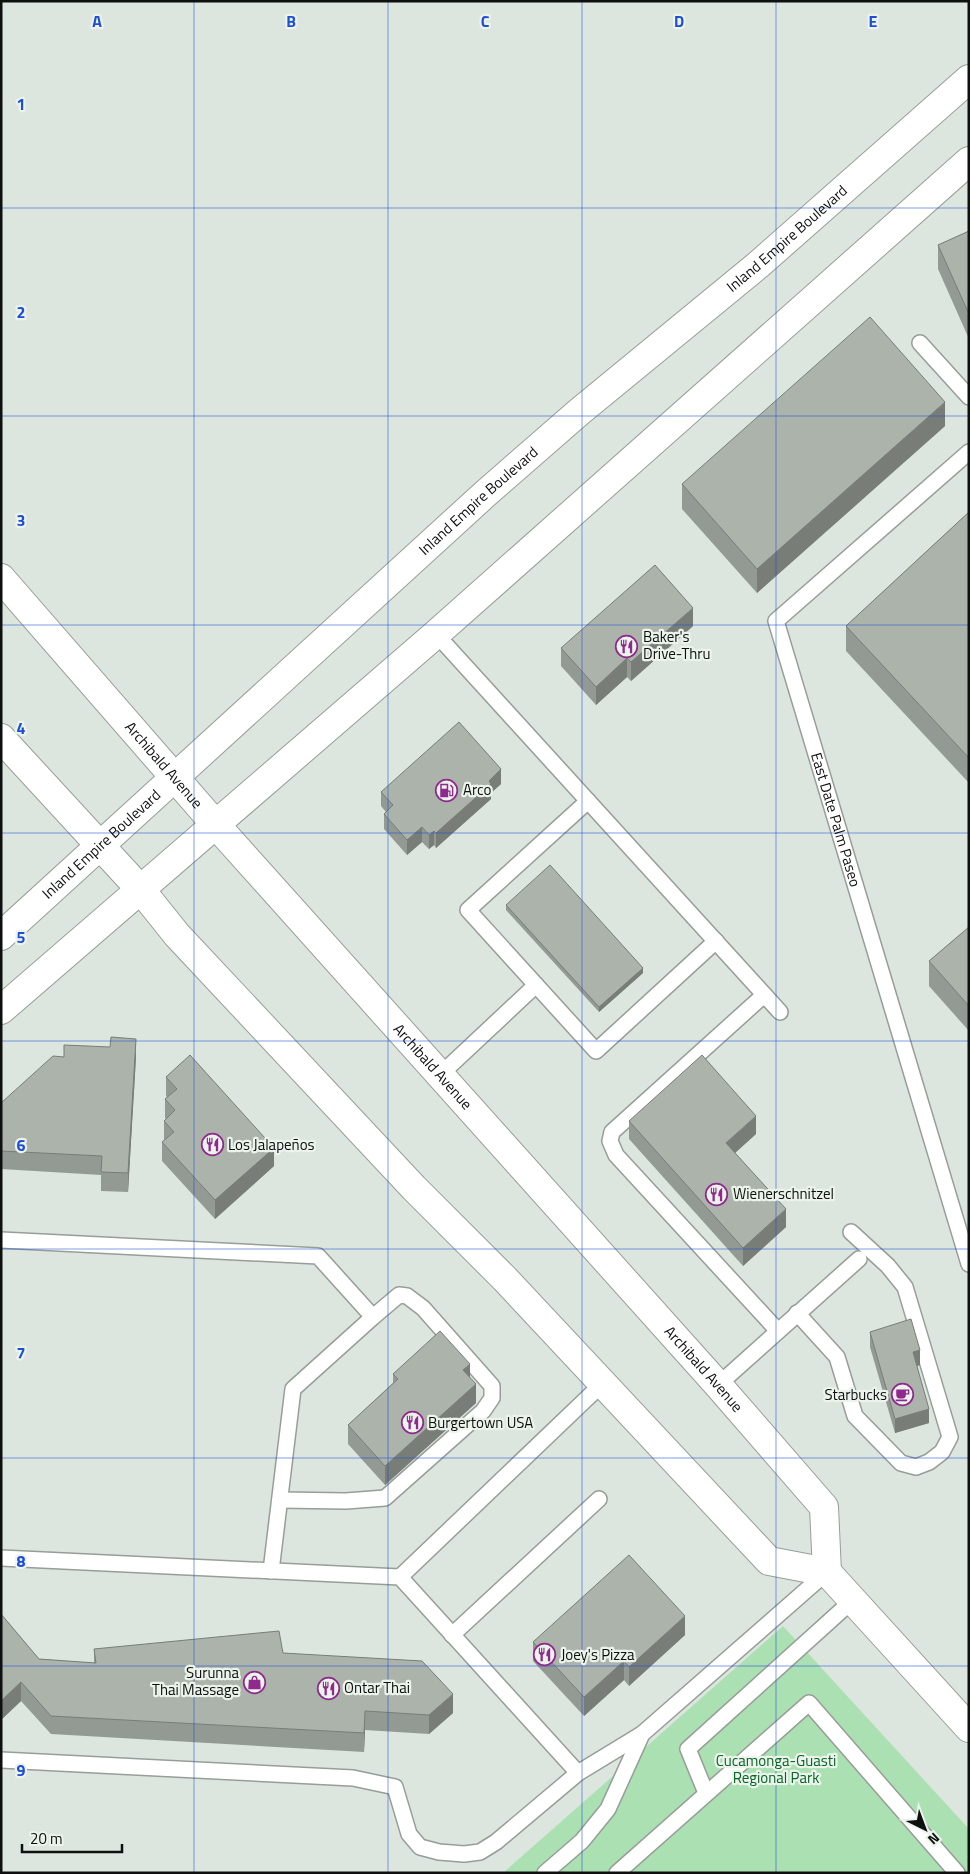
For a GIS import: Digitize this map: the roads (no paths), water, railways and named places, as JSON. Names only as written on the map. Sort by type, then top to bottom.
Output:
[{"type":"main road","name":"Inland Empire Boulevard","points":[[1,936],[499,482],[579,412],[758,265],[969,79]]},
{"type":"main road","points":[[1,1010],[436,634],[969,161]]},
{"type":"main road","name":"Archibald Avenue","points":[[1,578],[216,824],[718,1384],[824,1507],[827,1572]]},
{"type":"main road","points":[[1,738],[141,890],[177,935],[414,1188],[505,1279],[768,1561],[827,1572],[969,1728]]},
{"type":"lane","points":[[920,343],[969,397]]},
{"type":"lane","name":"East Date Palm Paseo","points":[[969,452],[776,621],[969,1264]]},
{"type":"lane","points":[[436,634],[780,1012]]},
{"type":"lane","points":[[588,801],[468,910],[536,985],[596,1050],[716,941]]},
{"type":"lane","points":[[441,1074],[536,985]]},
{"type":"lane","points":[[764,996],[612,1132],[610,1140],[616,1155],[778,1331]]},
{"type":"lane","points":[[797,1313],[837,1357],[855,1416],[900,1463],[916,1467],[929,1462],[942,1452],[950,1437],[905,1286],[888,1266],[851,1232]]},
{"type":"lane","points":[[1,1240],[318,1256],[373,1317]]},
{"type":"lane","points":[[718,1384],[859,1259]]},
{"type":"lane","points":[[271,1571],[293,1389],[399,1295],[407,1296],[423,1308],[492,1386],[492,1398],[483,1411],[385,1498],[346,1501],[280,1500]]},
{"type":"lane","points":[[400,1577],[602,1384]]},
{"type":"lane","points":[[452,1635],[599,1499]]},
{"type":"lane","points":[[1,1558],[400,1577],[578,1773]]},
{"type":"lane","points":[[1,1760],[353,1778],[395,1787],[409,1834],[420,1847],[439,1852],[464,1854],[480,1852],[496,1842],[578,1773],[642,1734],[827,1572]]},
{"type":"lane","points":[[706,1793],[688,1748],[853,1600]]},
{"type":"lane","points":[[617,1873],[809,1703],[957,1873]]},
{"type":"lane","points":[[545,1873],[582,1841],[608,1809],[642,1734]]},
{"type":"place","name":"Baker's Drive-Thru","points":[[627,646]]},
{"type":"place","name":"Arco","points":[[447,790]]},
{"type":"place","name":"Los Jalapeños","points":[[212,1145]]},
{"type":"place","name":"Wienerschnitzel","points":[[717,1194]]},
{"type":"place","name":"Starbucks","points":[[903,1395]]},
{"type":"place","name":"Burgertown USA","points":[[412,1423]]},
{"type":"place","name":"Joey's Pizza","points":[[545,1655]]},
{"type":"place","name":"Surunna Thai Massage","points":[[255,1682]]},
{"type":"place","name":"Ontar Thai","points":[[328,1688]]},
{"type":"park label","name":"Cucamonga-Guasti Regional Park","points":[[776,1770]]}]
